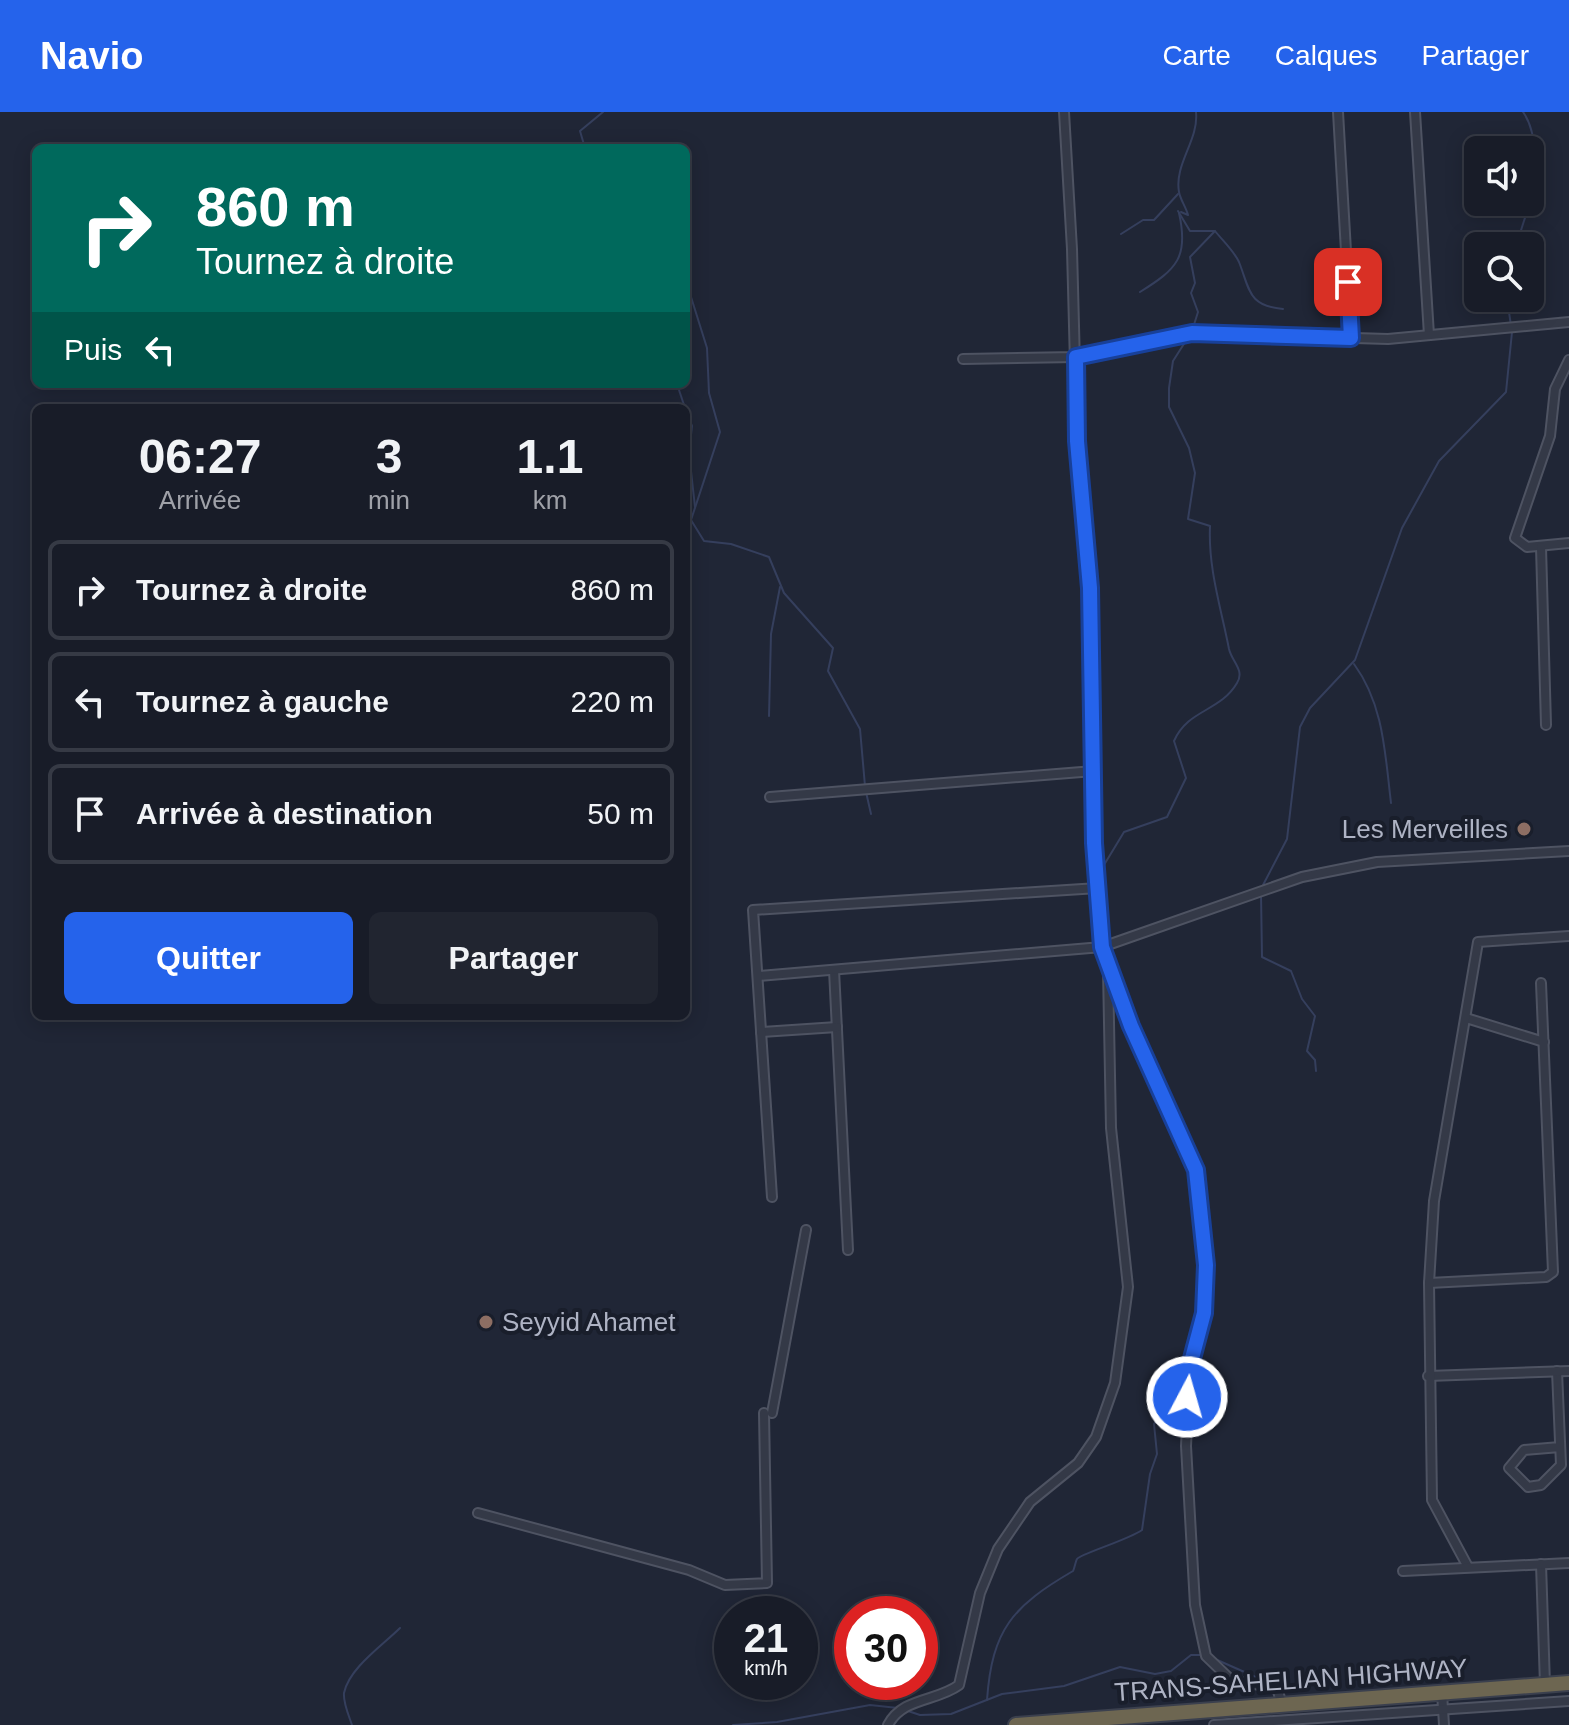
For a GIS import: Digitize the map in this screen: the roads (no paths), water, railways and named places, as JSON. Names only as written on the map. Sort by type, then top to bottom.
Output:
[{"type":"highway","name":"TRANS-SAHELIAN HIGHWAY","points":[[1016,1725],[1212,1720],[1282,1705],[1569,1683]]},
{"type":"street","points":[[1064,112],[1077,441],[1090,588],[1102,947],[1108,970],[1196,1170],[1203,1218],[1204,1313],[1190,1366],[1186,1446],[1195,1605],[1206,1656],[1231,1680],[1277,1688],[1282,1705]]},
{"type":"street","points":[[1338,112],[1351,338]]},
{"type":"street","points":[[1415,112],[1429,335]]},
{"type":"street","points":[[963,359],[1076,357],[1192,333],[1351,338],[1429,335],[1569,322]]},
{"type":"street","points":[[1569,360],[1555,389],[1550,436],[1515,538],[1519,544],[1541,547],[1569,543]]},
{"type":"street","points":[[1541,547],[1546,725]]},
{"type":"street","points":[[770,797],[1094,771]]},
{"type":"street","points":[[758,976],[1102,947],[1302,877],[1377,862],[1569,851]]},
{"type":"street","points":[[772,1197],[753,910],[1098,888]]},
{"type":"street","points":[[1468,1567],[1432,1500],[1428,1376],[1434,1201],[1478,942],[1569,936]]},
{"type":"street","points":[[834,970],[848,1250]]},
{"type":"street","points":[[888,1725],[908,1705],[959,1685],[980,1593],[998,1549],[1030,1502],[1078,1463],[1090,1446],[1115,1383],[1128,1287],[1111,1128],[1108,970]]},
{"type":"street","points":[[1429,1283],[1546,1277],[1553,1272],[1541,983]]},
{"type":"street","points":[[1466,1018],[1544,1042]]},
{"type":"street","points":[[761,1032],[837,1027]]},
{"type":"street","points":[[478,1513],[689,1570],[725,1585],[767,1583],[768,1413],[806,1230]]},
{"type":"street","points":[[1557,1371],[1561,1465],[1541,1485],[1528,1487],[1509,1468],[1524,1450],[1560,1447]]},
{"type":"street","points":[[1428,1376],[1569,1371]]},
{"type":"street","points":[[1403,1571],[1569,1563]]},
{"type":"street","points":[[1541,1564],[1545,1685]]},
{"type":"street","points":[[1442,1693],[1444,1725]]},
{"type":"street","points":[[1212,1720],[1569,1701]]},
{"type":"waterway","points":[[584,144],[580,131],[603,112]]},
{"type":"waterway","points":[[1181,212],[1188,215],[1178,182],[1194,132],[1196,112]]},
{"type":"waterway","points":[[1523,112],[1533,136]]},
{"type":"waterway","points":[[1121,234],[1143,220],[1154,220],[1178,194]]},
{"type":"waterway","points":[[1178,211],[1190,231],[1215,231],[1190,257],[1195,283],[1191,293],[1198,312],[1192,331]]},
{"type":"waterway","points":[[1140,292],[1163,276],[1177,260],[1182,241],[1179,213]]},
{"type":"waterway","points":[[1520,232],[1526,216]]},
{"type":"waterway","points":[[1215,231],[1237,258],[1252,295],[1263,304],[1283,309]]},
{"type":"waterway","points":[[690,294],[707,348],[709,393],[720,432],[691,520],[704,541],[731,544],[769,557],[784,593],[833,648],[828,671],[860,729],[865,786]]},
{"type":"waterway","points":[[1509,312],[1511,326]]},
{"type":"waterway","points":[[1262,887],[1287,839],[1300,727],[1310,708],[1355,660],[1402,528],[1439,461],[1506,392],[1512,332]]},
{"type":"waterway","points":[[1104,865],[1124,832],[1167,817],[1186,778],[1174,741],[1187,723],[1230,693],[1240,674],[1229,649],[1216,588],[1210,526],[1188,519],[1195,473],[1189,448],[1169,407],[1173,361],[1189,336]]},
{"type":"waterway","points":[[678,388],[684,404]]},
{"type":"waterway","points":[[690,421],[690,444]]},
{"type":"waterway","points":[[690,462],[695,507]]},
{"type":"waterway","points":[[769,716],[771,634],[780,587]]},
{"type":"waterway","points":[[1354,664],[1372,696],[1377,713],[1385,748],[1391,803]]},
{"type":"waterway","points":[[866,792],[871,814]]},
{"type":"waterway","points":[[1261,894],[1262,957],[1291,971],[1302,999],[1315,1016],[1307,1051],[1315,1060],[1316,1071]]},
{"type":"waterway","points":[[987,1700],[994,1655],[1009,1622],[1021,1608],[1073,1571],[1080,1557],[1142,1530],[1150,1474],[1157,1454],[1154,1424],[1164,1412],[1168,1397]]},
{"type":"waterway","points":[[352,1725],[344,1701],[347,1684],[359,1666],[400,1628]]},
{"type":"waterway","points":[[908,1711],[920,1715],[951,1714],[1002,1694],[1064,1686],[1120,1667],[1155,1674],[1171,1671],[1191,1655],[1201,1655]]},
{"type":"waterway","points":[[1215,1659],[1258,1678]]},
{"type":"waterway","points":[[733,1725],[777,1722],[870,1705],[898,1708]]},
{"type":"place","name":"Les Merveilles","points":[[1524,829]]},
{"type":"place","name":"Seyyid Ahamet","points":[[486,1322]]}]
